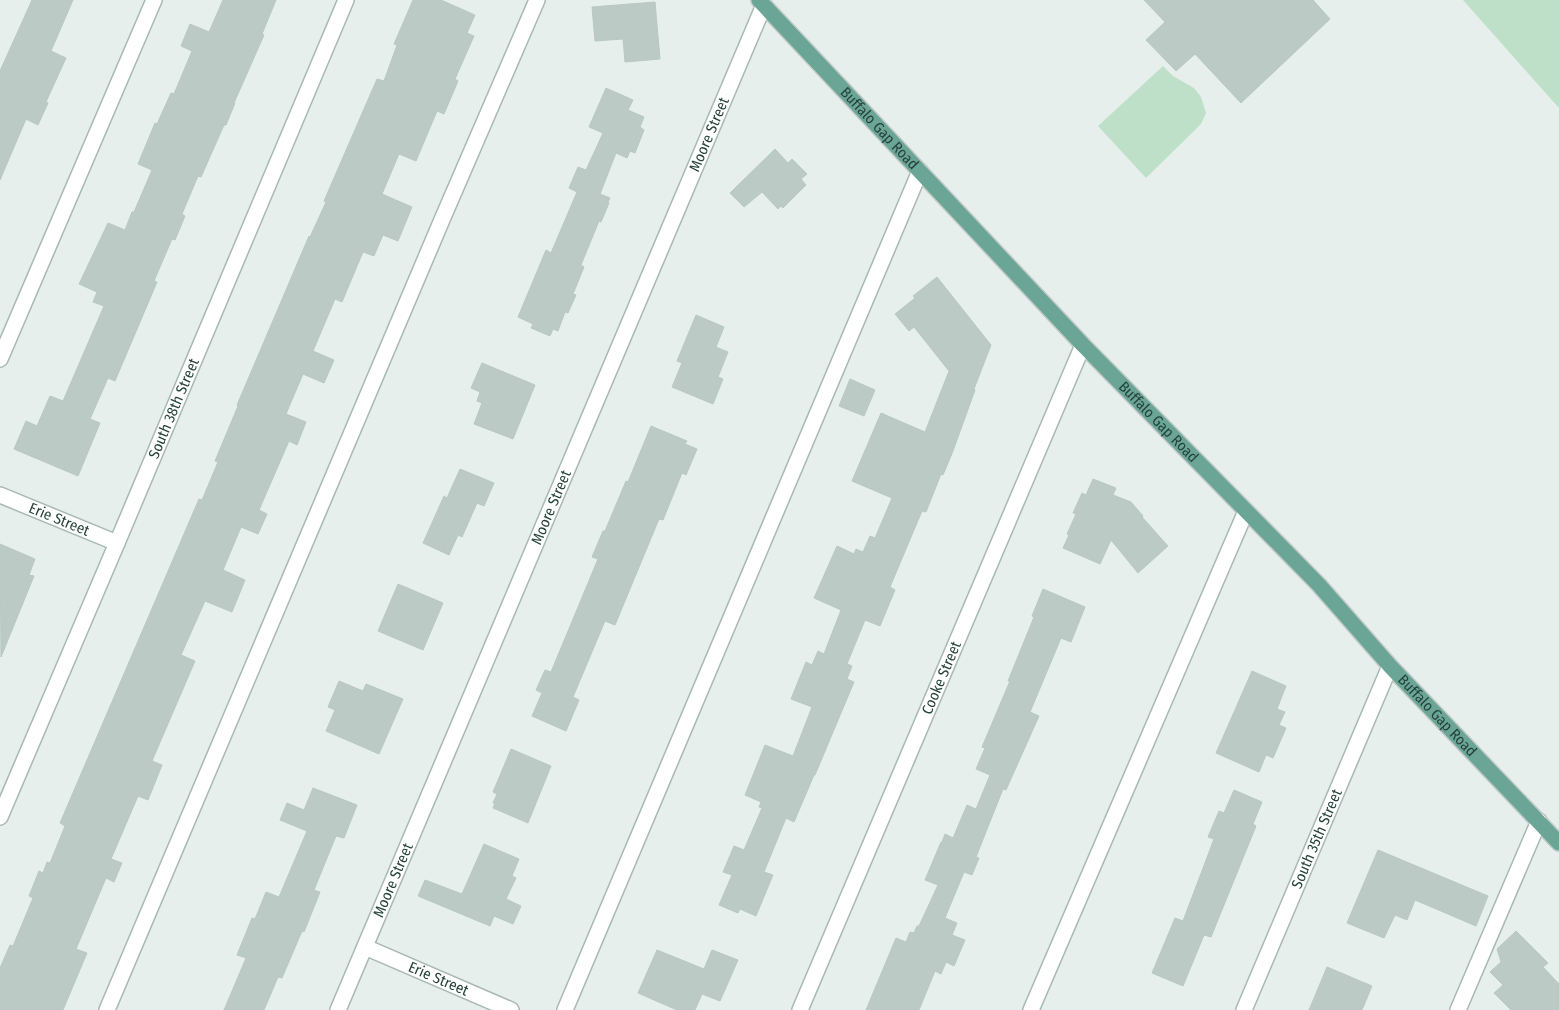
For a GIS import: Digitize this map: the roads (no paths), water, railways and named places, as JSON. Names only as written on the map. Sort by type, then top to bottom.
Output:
[{"type":"main road","name":"Buffalo Gap Road","points":[[762,2],[1083,345],[1319,585],[1390,666],[1559,843]]},
{"type":"street","points":[[0,359],[154,0]]},
{"type":"street","name":"South 38th Street","points":[[0,817],[346,0]]},
{"type":"street","points":[[107,1010],[537,0]]},
{"type":"street","name":"Moore Street","points":[[338,1010],[762,2]]},
{"type":"street","points":[[565,1010],[920,171]]},
{"type":"street","name":"Cooke Street","points":[[800,1010],[1083,345]]},
{"type":"street","name":"Erie Street","points":[[0,494],[117,544]]},
{"type":"street","points":[[1031,1010],[1246,511]]},
{"type":"street","name":"South 35th Street","points":[[1244,1010],[1390,666]]},
{"type":"street","points":[[1458,1010],[1538,821]]},
{"type":"street","name":"Erie Street","points":[[365,947],[511,1010]]}]
